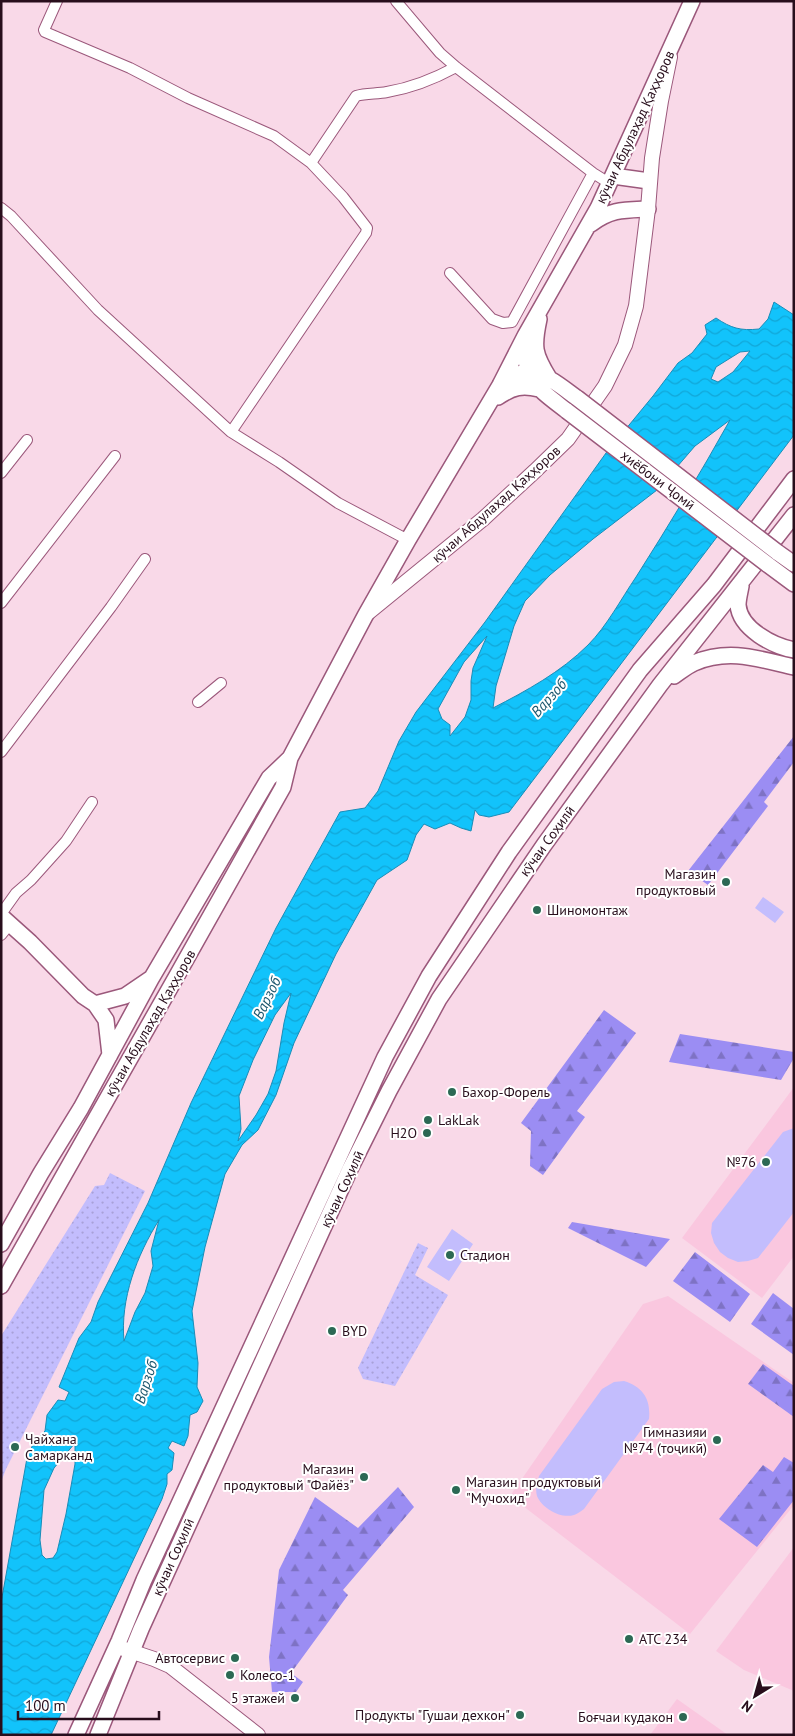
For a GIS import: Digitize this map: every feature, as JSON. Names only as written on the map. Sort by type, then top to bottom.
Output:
[{"type":"main road","points":[[673,44],[692,1]]},
{"type":"main road","name":"кӯчаи Абдулаҳад Қаҳҳоров","points":[[1,1286],[163,1003],[283,788],[290,758],[365,616],[482,417],[525,336],[598,208],[673,44]]},
{"type":"main road","points":[[611,180],[649,181]]},
{"type":"main road","points":[[587,226],[603,215],[619,210],[648,210]]},
{"type":"main road","points":[[482,417],[499,396],[511,389],[544,384],[540,363],[535,350],[537,330],[546,301]]},
{"type":"main road","name":"хиёбони Ҷомӣ","points":[[525,336],[524,350],[528,372],[544,384],[567,411],[794,584]]},
{"type":"main road","points":[[500,385],[516,375],[528,372]]},
{"type":"main road","name":"хиёбони Ҷомӣ","points":[[544,384],[577,398],[794,564]]},
{"type":"main road","points":[[76,1735],[144,1580],[385,1057],[429,976],[523,831],[640,670],[714,585],[794,479]]},
{"type":"main road","name":"кӯчаи Соҳилӣ","points":[[98,1735],[141,1629],[346,1178],[389,1091],[439,999],[544,845],[660,685],[792,519]]},
{"type":"main road","points":[[741,584],[738,604],[744,622],[768,640],[794,650]]},
{"type":"main road","points":[[660,685],[692,664],[725,655],[748,656],[794,668]]},
{"type":"main road","name":"кӯчаи Абдулаҳад Қаҳҳоров","points":[[1,1244],[41,1173],[81,1108],[151,978],[269,778],[290,758]]},
{"type":"main road","points":[[523,831],[525,840],[530,844],[535,846],[544,845]]},
{"type":"main road","points":[[3,922],[83,996],[96,1004],[106,1020],[110,1055]]},
{"type":"main road","points":[[96,1004],[125,996],[151,978]]},
{"type":"street","points":[[56,1],[44,32],[130,68],[188,98],[274,136],[310,163],[343,197],[367,228],[366,233],[231,432]]},
{"type":"street","points":[[396,1],[440,53],[456,67],[593,173],[611,180]]},
{"type":"street","name":"кӯчаи Абдулаҳад Қаҳҳоров","points":[[365,616],[483,519],[535,471],[568,439],[605,386],[625,345],[636,306],[648,210],[649,181],[661,101],[673,44]]},
{"type":"street","points":[[310,163],[356,96],[387,92],[419,84],[456,67]]},
{"type":"street","points":[[450,273],[492,320],[503,323],[512,322],[593,173]]},
{"type":"street","points":[[1,208],[11,216],[98,310],[231,432],[280,462],[338,503],[408,540]]},
{"type":"street","points":[[1,473],[27,440]]},
{"type":"street","points":[[1,603],[115,456]]},
{"type":"street","points":[[1,752],[145,558]]},
{"type":"street","points":[[198,702],[221,683]]},
{"type":"street","points":[[3,922],[16,893],[37,874],[66,841],[92,802]]},
{"type":"street","points":[[116,1646],[154,1658],[170,1666],[258,1735]]},
{"type":"shaded area","points":[[763,897],[784,912],[775,923],[755,908]]},
{"type":"shaded area","name":"№76","points":[[794,1087],[794,1256],[762,1298],[682,1238]]},
{"type":"shaded area","points":[[794,1128],[794,1212],[758,1258],[738,1262],[728,1258],[720,1252],[714,1243],[711,1233],[712,1223],[783,1132]]},
{"type":"shaded area","points":[[110,1173],[145,1191],[1,1482],[1,1336],[95,1186],[104,1185]]},
{"type":"shaded area","name":"Стадион","points":[[452,1229],[473,1244],[449,1281],[427,1267]]},
{"type":"shaded area","points":[[418,1243],[428,1248],[415,1275],[448,1295],[395,1386],[363,1379],[358,1368]]},
{"type":"shaded area","points":[[668,1296],[794,1383],[794,1505],[690,1634],[510,1496],[643,1304]]},
{"type":"shaded area","points":[[624,1381],[641,1390],[649,1405],[649,1419],[584,1509],[575,1515],[569,1516],[552,1512],[543,1505],[537,1496],[536,1488],[539,1476],[602,1389],[614,1382]]},
{"type":"shaded area","points":[[794,1547],[794,1691],[744,1670],[716,1651]]},
{"type":"shaded area","name":"Боғчаи кудакон","points":[[677,1699],[728,1735],[650,1735]]},
{"type":"green space","points":[[794,736],[794,762],[764,802],[768,806],[708,885],[688,871]]},
{"type":"green space","points":[[604,1010],[636,1033],[577,1111],[585,1117],[543,1175],[530,1166],[531,1131],[521,1123]]},
{"type":"green space","points":[[680,1034],[794,1052],[794,1058],[781,1080],[669,1062]]},
{"type":"green space","points":[[572,1222],[670,1239],[646,1267],[568,1228]]},
{"type":"green space","points":[[695,1252],[750,1294],[730,1322],[673,1281]]},
{"type":"green space","points":[[773,1293],[794,1309],[794,1355],[751,1324]]},
{"type":"green space","points":[[763,1364],[794,1386],[794,1417],[748,1384]]},
{"type":"green space","points":[[784,1457],[794,1463],[794,1500],[757,1547],[719,1519],[763,1465],[773,1472]]},
{"type":"green space","points":[[398,1487],[414,1507],[343,1590],[348,1595],[291,1673],[303,1682],[296,1692],[272,1692],[269,1657],[279,1570],[315,1497],[358,1528]]},
{"type":"water","name":"Варзоб","points":[[774,302],[794,315],[794,435],[509,812],[489,817],[479,815],[475,810],[471,831],[450,823],[435,829],[424,824],[416,835],[407,860],[377,880],[336,954],[294,1043],[276,1095],[258,1130],[242,1145],[225,1174],[205,1247],[192,1311],[198,1363],[197,1387],[203,1401],[197,1412],[190,1415],[188,1436],[184,1446],[172,1441],[168,1448],[174,1453],[172,1470],[167,1474],[167,1484],[162,1499],[51,1735],[1,1735],[1,1603],[27,1458],[34,1442],[45,1431],[47,1415],[58,1400],[65,1401],[69,1392],[59,1387],[79,1338],[91,1322],[98,1302],[148,1203],[191,1103],[276,928],[340,812],[365,808],[378,791],[399,741],[416,712],[485,622],[606,453],[678,363],[692,353],[707,334],[705,325],[716,318],[736,328],[746,330],[759,329],[768,319]],"holes":[[[750,351],[733,372],[718,382],[711,379],[716,367],[740,352]],[[730,420],[696,480],[614,612],[595,638],[578,655],[555,672],[493,708],[496,686],[514,626],[525,601],[550,575],[657,490],[695,446]],[[487,636],[473,668],[471,700],[465,717],[450,736],[450,725],[442,719],[438,709],[464,662]],[[291,993],[276,1071],[268,1094],[238,1141],[241,1129],[239,1096],[253,1060],[275,1015]],[[159,1220],[151,1251],[153,1266],[145,1293],[135,1312],[124,1341],[123,1325],[128,1293],[137,1263]],[[75,1443],[75,1464],[57,1552],[53,1558],[46,1559],[42,1555],[40,1540],[44,1490],[54,1468]]]},
{"type":"place","name":"Магазин продуктовый","points":[[726,882]]},
{"type":"place","name":"Шиномонтаж","points":[[537,910]]},
{"type":"place","name":"Бахор-Форель","points":[[452,1092]]},
{"type":"place","name":"LakLak","points":[[428,1120]]},
{"type":"place","name":"H2O","points":[[427,1133]]},
{"type":"place","name":"№76","points":[[766,1162]]},
{"type":"place","name":"Стадион","points":[[450,1255]]},
{"type":"place","name":"BYD","points":[[332,1331]]},
{"type":"place","name":"Гимназияи №74 (тоҷикӣ)","points":[[717,1440]]},
{"type":"place","name":"Чайхана Самарканд","points":[[15,1447]]},
{"type":"place","name":"Магазин продуктовый \"Файёз\"","points":[[364,1477]]},
{"type":"place","name":"Магазин продуктовый \"Мучохид\"","points":[[456,1490]]},
{"type":"place","name":"АТС 234","points":[[629,1639]]},
{"type":"place","name":"Автосервис","points":[[235,1658]]},
{"type":"place","name":"Колесо-1","points":[[230,1675]]},
{"type":"place","name":"5 этажей","points":[[295,1698]]},
{"type":"place","name":"Продукты \"Гушаи дехкон\"","points":[[520,1715]]},
{"type":"place","name":"Боғчаи кудакон","points":[[683,1717]]}]
